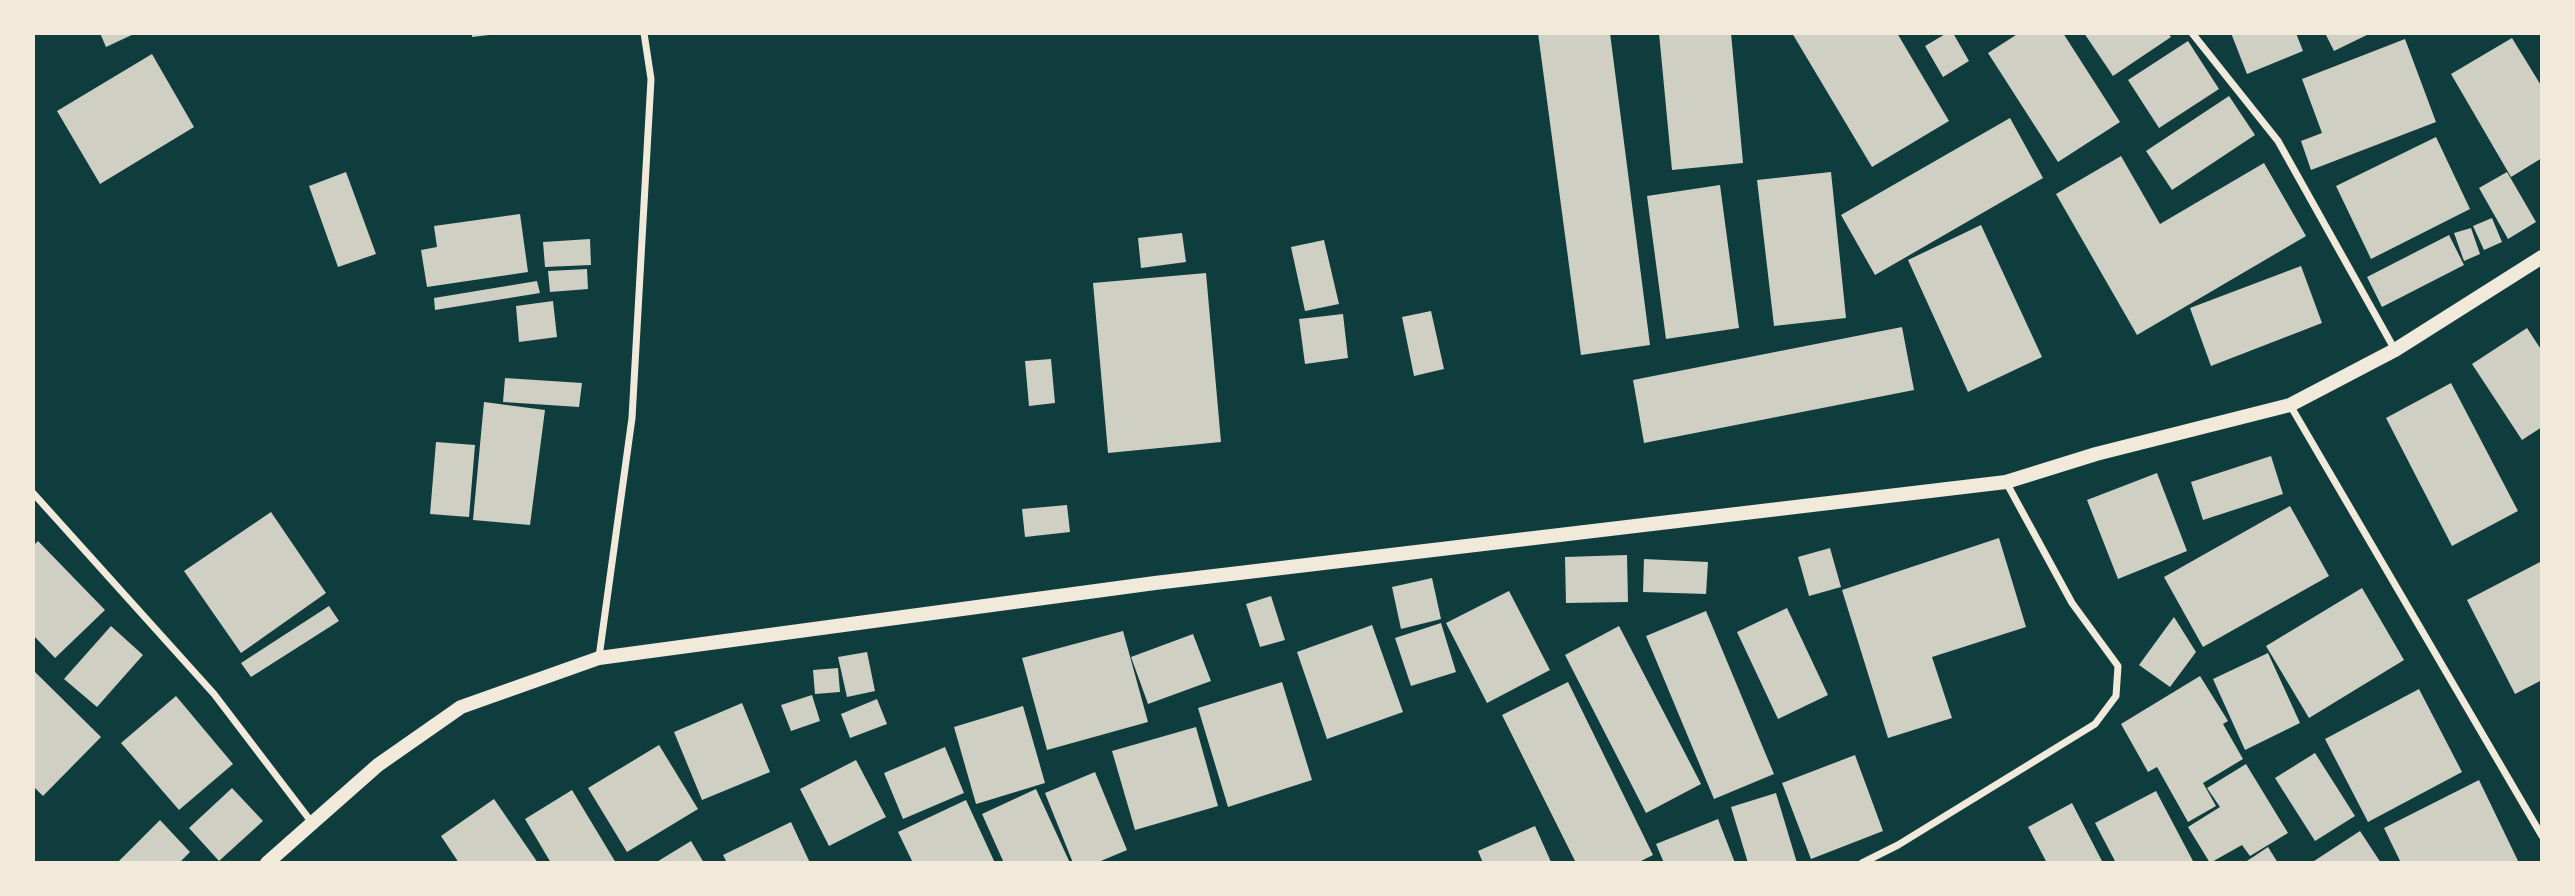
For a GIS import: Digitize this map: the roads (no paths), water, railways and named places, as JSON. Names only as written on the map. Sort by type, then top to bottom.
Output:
[{"type":"main road","points":[[267,863],[378,765],[461,707],[599,658],[1168,582],[2006,482],[2096,454],[2290,405],[2395,350],[2542,257]]},
{"type":"street","points":[[599,658],[632,418],[651,79],[644,33]]},
{"type":"street","points":[[2192,33],[2278,141],[2395,350]]},
{"type":"street","points":[[2290,405],[2542,836]]},
{"type":"street","points":[[1862,863],[1898,845],[2095,724],[2116,696],[2118,666],[2072,603],[2006,482]]},
{"type":"street","points":[[33,493],[214,694],[314,824]]}]
